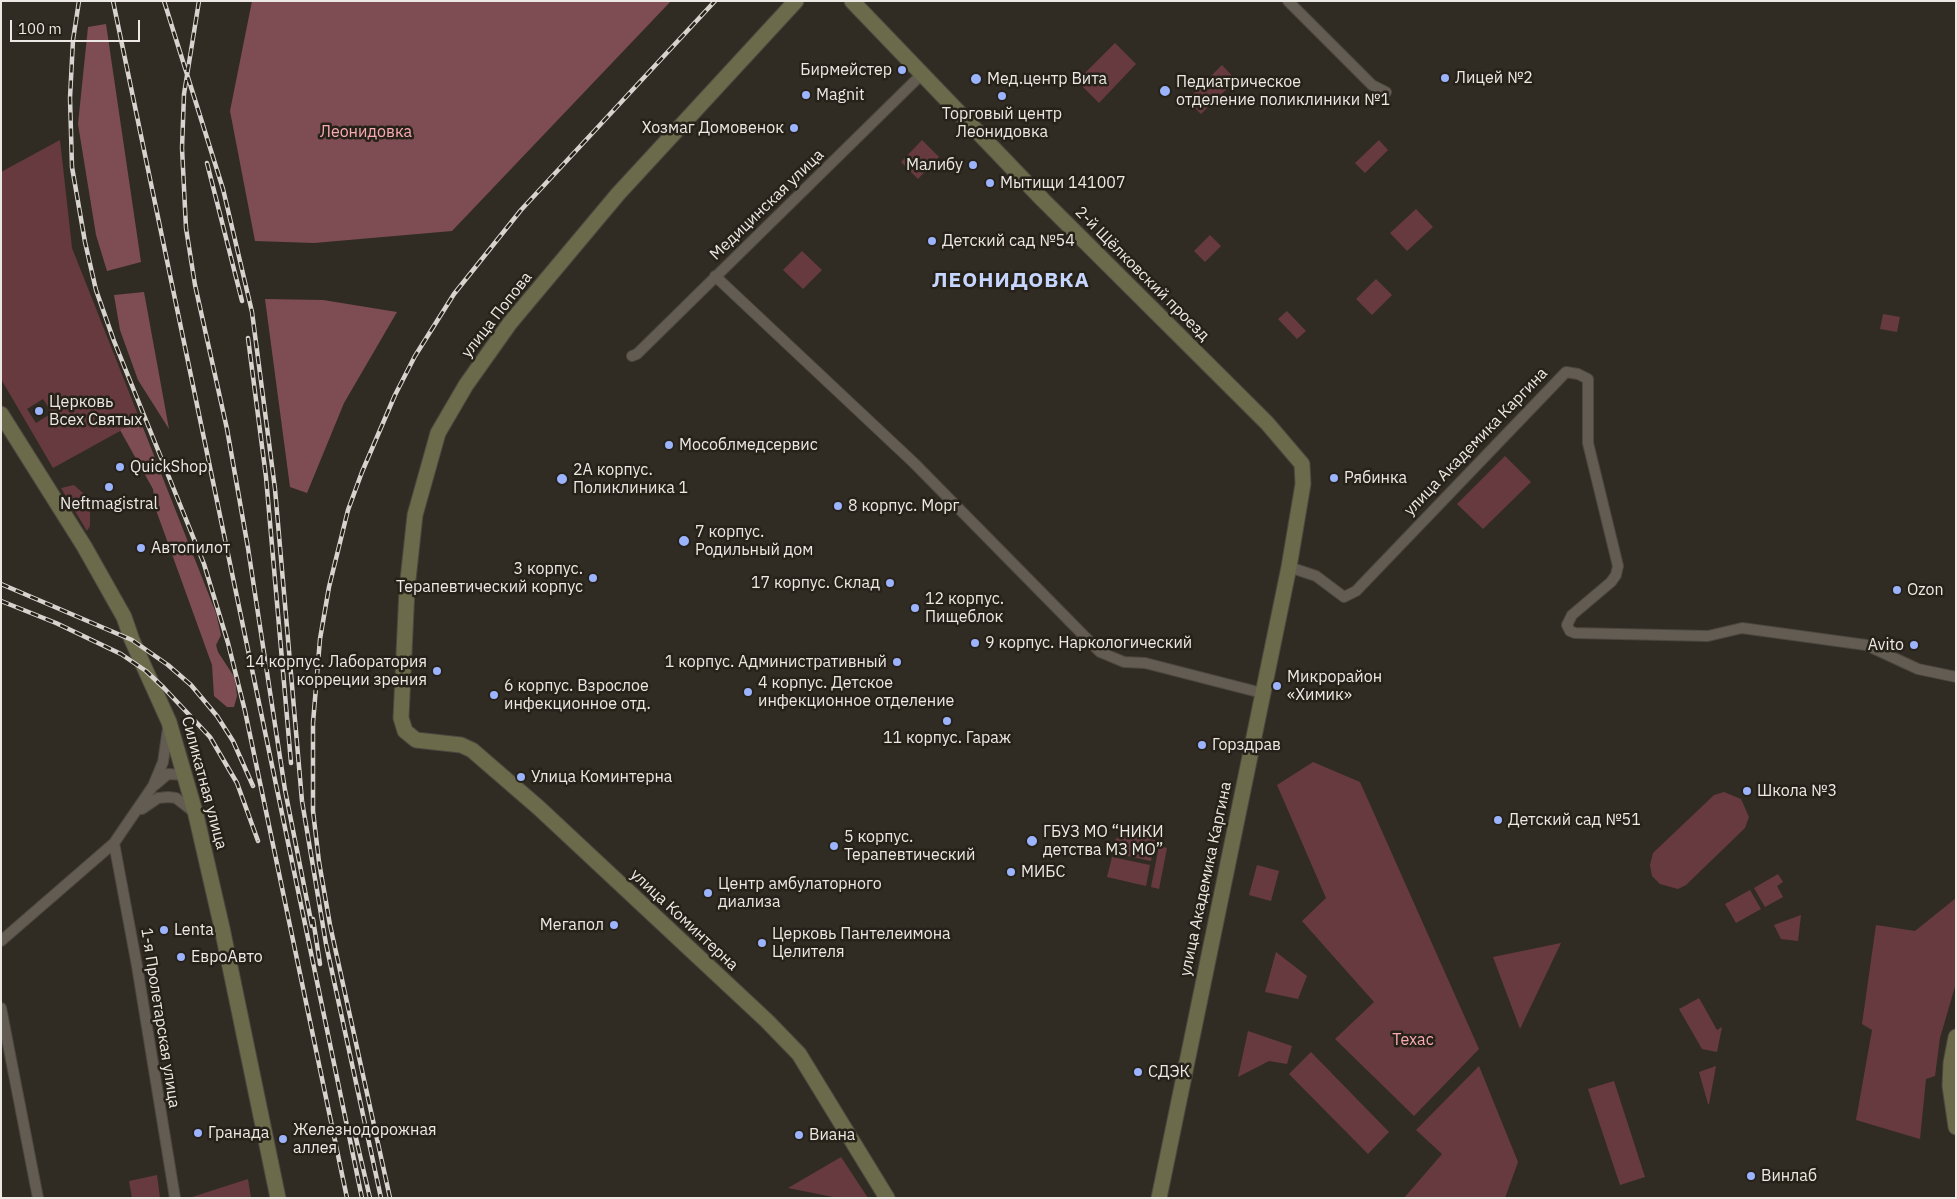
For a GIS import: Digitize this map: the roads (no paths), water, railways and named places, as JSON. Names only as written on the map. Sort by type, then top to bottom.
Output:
[{"type":"street","name":"улица Попова","points":[[405,731],[401,712],[407,589],[414,515],[438,433],[466,385],[510,323],[618,194],[796,1]]},
{"type":"street","name":"2-й Щёлковский проезд","points":[[852,1],[1043,200],[1267,423],[1302,464]]},
{"type":"street","points":[[1288,1],[1372,84],[1386,92]]},
{"type":"street","name":"Медицинская улица","points":[[632,356],[637,354],[922,74]]},
{"type":"street","points":[[715,276],[914,463],[1100,652],[1124,662],[1145,663],[1262,693]]},
{"type":"street","name":"улица Академика Каргина","points":[[1289,567],[1316,576],[1344,597],[1356,592],[1566,372],[1578,374],[1588,380],[1588,443],[1618,566],[1616,575],[1611,582],[1572,615],[1567,625],[1570,631],[1575,633],[1708,636],[1742,628],[1866,645],[1918,668],[1956,678]]},
{"type":"street","name":"Силикатная улица","points":[[1,414],[84,546],[124,617],[140,658],[170,722],[196,815],[249,1050],[278,1198]]},
{"type":"street","name":"улица Академика Каргина","points":[[1159,1198],[1289,567],[1304,484],[1302,464]]},
{"type":"street","points":[[1,941],[114,842],[134,817],[153,786],[163,762],[170,722]]},
{"type":"street","name":"улица Коминтерна","points":[[405,731],[416,740],[461,745],[472,750],[539,808],[767,1020],[799,1054],[886,1198]]},
{"type":"street","points":[[153,786],[168,774],[185,775]]},
{"type":"street","points":[[134,817],[158,798],[168,797],[176,798],[196,815]]},
{"type":"street","name":"1-я Пролетарская улица","points":[[114,842],[176,1198]]},
{"type":"street","points":[[1,1008],[38,1198]]},
{"type":"street","points":[[1956,1037],[1951,1063],[1950,1086],[1956,1127]]},
{"type":"railway","points":[[79,1],[73,40],[70,98],[72,167],[85,242],[96,290],[114,341],[204,564],[228,643],[245,711],[347,1198]]},
{"type":"railway","points":[[113,1],[362,1198]]},
{"type":"railway","points":[[164,1],[223,189],[252,312],[275,489],[302,801],[326,944],[381,1198]]},
{"type":"railway","points":[[199,1],[184,94],[182,148],[186,228],[195,285],[227,429],[248,548],[285,790],[312,926]]},
{"type":"railway","points":[[390,1198],[330,925],[319,862],[313,811],[313,723],[320,639],[329,587],[348,510],[395,395],[415,356],[454,294],[521,210],[715,1]]},
{"type":"railway","points":[[207,163],[242,301]]},
{"type":"railway","points":[[248,338],[266,477],[291,763]]},
{"type":"railway","points":[[1,584],[132,640],[168,665],[191,685],[217,716],[233,741],[253,786]]},
{"type":"railway","points":[[1,601],[56,623],[121,654],[146,671],[210,737],[237,783],[258,841]]},
{"type":"railway","points":[[313,919],[320,964]]},
{"type":"railway","points":[[354,1130],[370,1198]]},
{"type":"place","name":"Бирмейстер","points":[[902,70]]},
{"type":"place","name":"Лицей №2","points":[[1445,78]]},
{"type":"place","name":"Мед.центр Вита","points":[[976,79]]},
{"type":"place","name":"Педиатрическое отделение поликлиники №1","points":[[1165,91]]},
{"type":"place","name":"Magnit","points":[[806,95]]},
{"type":"place","name":"Торговый центр Леонидовка","points":[[1002,96]]},
{"type":"place","name":"Хозмаг Домовенок","points":[[794,128]]},
{"type":"place","name":"Малибу","points":[[973,165]]},
{"type":"place","name":"Мытищи 141007","points":[[990,183]]},
{"type":"place","name":"Детский сад №54","points":[[932,241]]},
{"type":"place","name":"Церковь Всех Святых","points":[[39,411]]},
{"type":"place","name":"Мособлмедсервис","points":[[669,445]]},
{"type":"place","name":"QuickShop","points":[[120,467]]},
{"type":"place","name":"Рябинка","points":[[1334,478]]},
{"type":"place","name":"2А корпус. Поликлиника 1","points":[[562,479]]},
{"type":"place","name":"Neftmagistral","points":[[109,487]]},
{"type":"place","name":"8 корпус. Морг","points":[[838,506]]},
{"type":"place","name":"7 корпус. Родильный дом","points":[[684,541]]},
{"type":"place","name":"Автопилот","points":[[141,548]]},
{"type":"place","name":"3 корпус. Терапевтический корпус","points":[[593,578]]},
{"type":"place","name":"17 корпус. Склад","points":[[890,583]]},
{"type":"place","name":"Ozon","points":[[1897,590]]},
{"type":"place","name":"12 корпус. Пищеблок","points":[[915,608]]},
{"type":"place","name":"9 корпус. Наркологический","points":[[975,643]]},
{"type":"place","name":"Avito","points":[[1914,645]]},
{"type":"place","name":"1 корпус. Административный","points":[[897,662]]},
{"type":"place","name":"14 корпус. Лаборатория корреции зрения","points":[[437,671]]},
{"type":"place","name":"Микрорайон «Химик»","points":[[1277,686]]},
{"type":"place","name":"4 корпус. Детское инфекционное отделение","points":[[748,692]]},
{"type":"place","name":"6 корпус. Взрослое инфекционное отд.","points":[[494,695]]},
{"type":"place","name":"11 корпус. Гараж","points":[[947,721]]},
{"type":"place","name":"Горздрав","points":[[1202,745]]},
{"type":"place","name":"Улица Коминтерна","points":[[521,777]]},
{"type":"place","name":"Школа №3","points":[[1747,791]]},
{"type":"place","name":"Детский сад №51","points":[[1498,820]]},
{"type":"place","name":"ГБУЗ МО “НИКИ детства МЗ МО”","points":[[1032,841]]},
{"type":"place","name":"5 корпус. Терапевтический","points":[[834,846]]},
{"type":"place","name":"МИБС","points":[[1011,872]]},
{"type":"place","name":"Центр амбулаторного диализа","points":[[708,893]]},
{"type":"place","name":"Мегапол","points":[[614,925]]},
{"type":"place","name":"Lenta","points":[[164,930]]},
{"type":"place","name":"Церковь Пантелеимона Целителя","points":[[762,943]]},
{"type":"place","name":"ЕвроАвто","points":[[181,957]]},
{"type":"place","name":"СДЭК","points":[[1138,1072]]},
{"type":"place","name":"Гранада","points":[[198,1133]]},
{"type":"place","name":"Виана","points":[[799,1135]]},
{"type":"place","name":"Железнодорожная аллея","points":[[283,1139]]},
{"type":"place","name":"Винлаб","points":[[1751,1176]]},
{"type":"district","name":"ЛЕОНИДОВКА","points":[[1011,281]]},
{"type":"park label","name":"Леонидовка","points":[[366,132]]},
{"type":"park label","name":"Техас","points":[[1413,1040]]}]
